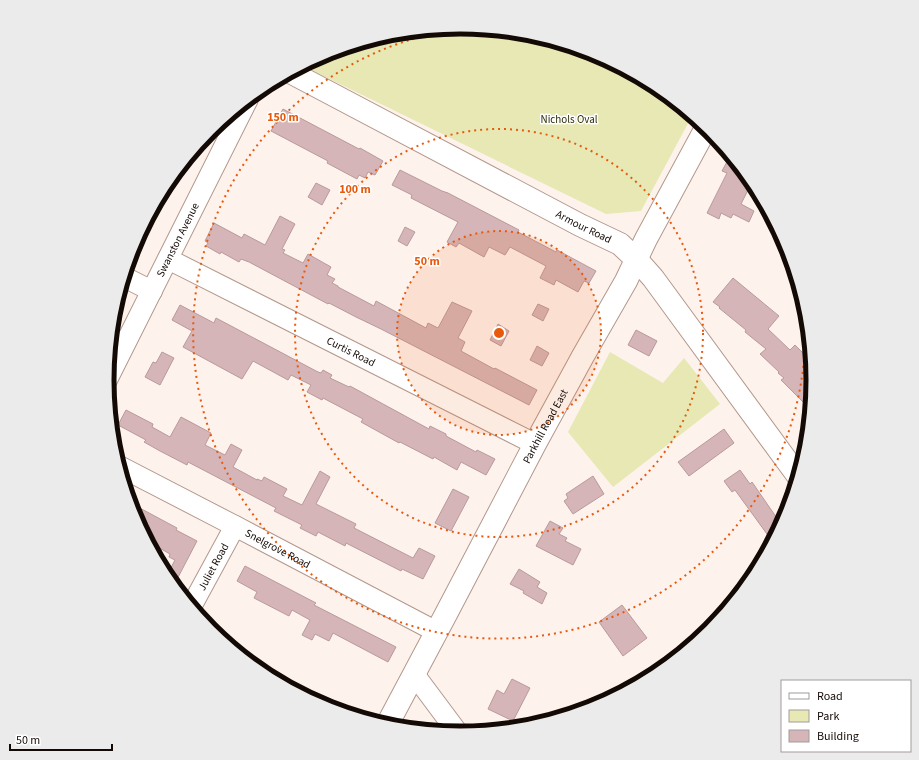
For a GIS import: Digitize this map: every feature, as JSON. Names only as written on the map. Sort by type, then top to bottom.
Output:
[{"type":"main road","name":"Armour Road","points":[[296,75],[580,225],[620,244],[637,260],[658,284],[794,470]]},
{"type":"main road","name":"Parkhill Road East","points":[[390,719],[534,444],[626,281],[646,239],[703,134]]},
{"type":"street","name":"Swanston Avenue","points":[[114,364],[242,111]]},
{"type":"street","name":"Curtis Road","points":[[168,259],[534,444]]},
{"type":"street","points":[[129,279],[152,290]]},
{"type":"street","name":"Snelgrove Road","points":[[125,469],[436,632]]},
{"type":"street","name":"Juliet Road","points":[[194,602],[235,526]]},
{"type":"street","points":[[414,674],[453,726]]},
{"type":"green space","name":"Nichols Oval","points":[[460,34],[505,37],[549,46],[571,52],[613,70],[652,92],[689,121],[641,211],[606,214],[309,69],[348,52],[370,46],[414,37]]},
{"type":"green space","points":[[610,352],[663,383],[684,358],[720,404],[613,487],[568,432]]},
{"type":"building","points":[[283,109],[383,161],[375,175],[368,172],[365,178],[359,175],[357,179],[327,163],[328,161],[271,131]]},
{"type":"building","points":[[727,161],[748,190],[741,204],[754,211],[749,222],[733,214],[731,218],[721,213],[719,219],[707,213],[727,173],[722,171]]},
{"type":"building","points":[[400,170],[448,193],[519,230],[518,232],[556,252],[557,250],[596,271],[589,283],[584,281],[578,292],[556,280],[554,285],[540,278],[546,266],[510,247],[505,255],[489,247],[484,257],[459,243],[456,247],[447,242],[458,222],[411,198],[412,195],[392,185]]},
{"type":"building","points":[[316,183],[330,190],[322,205],[308,197]]},
{"type":"building","points":[[280,216],[295,224],[282,249],[285,250],[283,253],[303,263],[308,254],[331,267],[327,275],[335,279],[332,283],[374,306],[376,301],[426,328],[428,323],[438,328],[452,302],[472,311],[458,338],[465,342],[461,351],[537,390],[529,405],[381,329],[329,303],[328,304],[249,262],[241,259],[239,262],[206,246],[208,243],[205,241],[214,223],[242,238],[244,234],[265,245]]},
{"type":"building","points":[[405,227],[415,232],[407,246],[398,241]]},
{"type":"building","points":[[733,278],[779,316],[768,329],[790,350],[795,345],[805,355],[806,380],[805,400],[803,402],[781,380],[784,378],[778,373],[779,372],[760,354],[766,349],[745,332],[746,330],[713,302]]},
{"type":"building","points":[[538,304],[549,309],[543,321],[532,315]]},
{"type":"building","points":[[180,305],[214,323],[216,318],[318,372],[321,373],[323,370],[332,375],[330,378],[349,387],[350,386],[429,429],[430,426],[476,452],[477,450],[495,459],[486,475],[461,462],[457,470],[434,457],[433,459],[400,442],[399,443],[361,422],[363,419],[323,398],[322,400],[307,392],[311,385],[291,375],[288,380],[253,361],[242,379],[183,347],[192,331],[172,320]]},
{"type":"building","points":[[498,324],[509,331],[501,346],[490,340]]},
{"type":"building","points":[[636,330],[657,341],[649,356],[628,345]]},
{"type":"building","points":[[537,346],[549,353],[542,366],[530,360]]},
{"type":"building","points":[[162,352],[174,358],[160,385],[145,377],[153,362],[156,363]]},
{"type":"building","points":[[126,410],[153,424],[152,427],[170,437],[181,417],[211,433],[205,445],[225,455],[231,444],[242,450],[233,467],[257,480],[262,481],[264,477],[287,489],[283,496],[302,505],[320,471],[330,477],[316,504],[356,524],[354,528],[413,558],[419,548],[435,556],[423,579],[402,569],[401,571],[346,543],[345,546],[318,532],[316,536],[300,528],[302,525],[274,511],[276,508],[188,462],[187,465],[160,451],[144,442],[146,440],[118,425]]},
{"type":"building","points":[[724,429],[734,443],[689,476],[678,462]]},
{"type":"building","points":[[740,470],[750,484],[752,482],[777,518],[768,536],[735,490],[732,492],[724,481]]},
{"type":"building","points":[[593,476],[604,494],[573,514],[564,501],[568,498],[566,494]]},
{"type":"building","points":[[453,489],[469,497],[451,531],[435,523]]},
{"type":"building","points":[[138,507],[177,528],[176,530],[197,541],[177,579],[170,569],[175,560],[169,557],[170,554],[156,546],[152,538],[153,535],[149,533]]},
{"type":"building","points":[[550,521],[563,528],[559,534],[567,538],[565,541],[581,549],[573,565],[536,546]]},
{"type":"building","points":[[245,566],[316,603],[314,605],[396,647],[388,662],[333,633],[329,641],[315,634],[312,640],[302,635],[310,620],[292,610],[289,616],[254,598],[257,592],[237,581]]},
{"type":"building","points":[[519,569],[540,582],[537,587],[547,593],[542,604],[523,593],[524,591],[510,584]]},
{"type":"building","points":[[622,605],[647,638],[623,656],[599,622]]},
{"type":"building","points":[[512,679],[530,688],[513,721],[488,709],[497,690],[504,694]]}]
